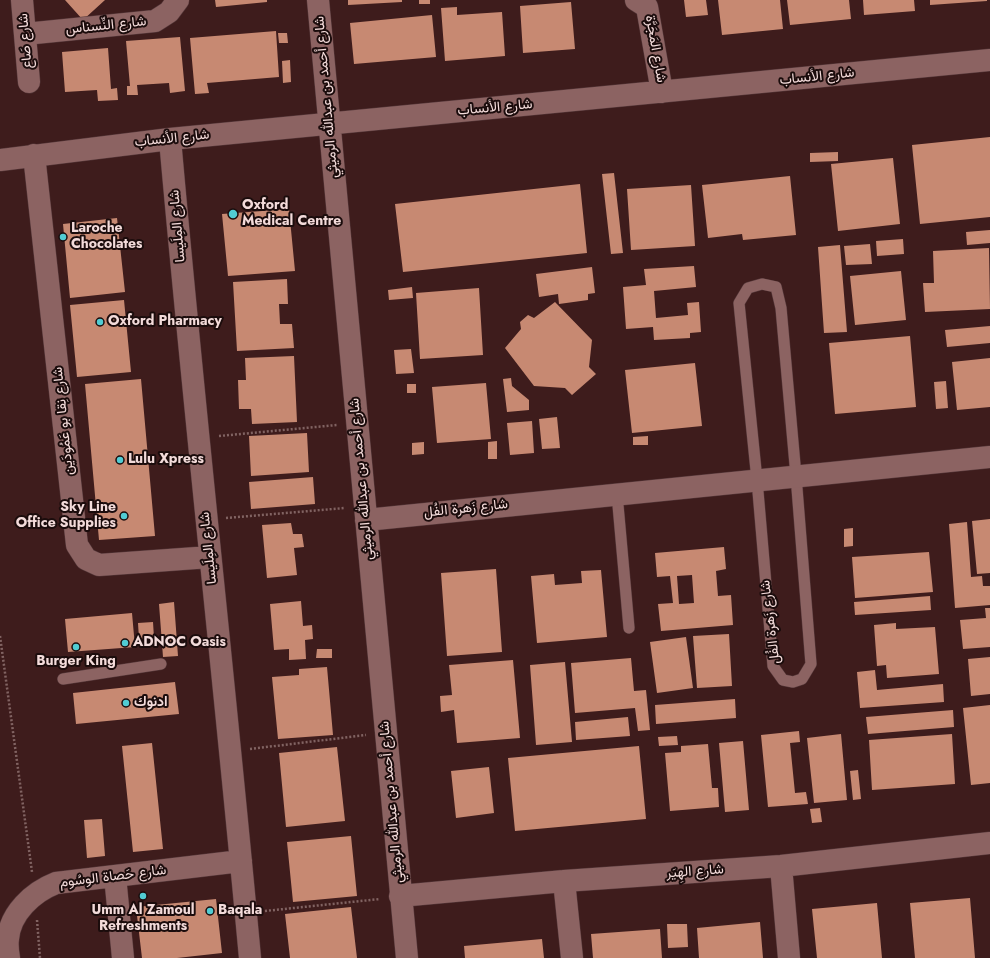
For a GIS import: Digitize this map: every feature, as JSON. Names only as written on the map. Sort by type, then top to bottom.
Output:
[{"type":"street","name":"شارع صَاع","points":[[22,0],[29,82]]},
{"type":"street","name":"شارع النِّسناس","points":[[25,34],[155,21],[169,12],[178,0]]},
{"type":"street","name":"شارع أحمد بن عبدالله الرميثي","points":[[318,0],[400,896],[407,958]]},
{"type":"street","name":"شارع المَجَرَّة","points":[[646,2],[662,92]]},
{"type":"street","name":"شارع الأنساب","points":[[0,160],[170,139],[990,60]]},
{"type":"street","name":"شارع المِلَيسا","points":[[170,139],[198,438],[250,958]]},
{"type":"street","name":"شارع نِقا بو عَمُودَين","points":[[34,155],[77,545],[86,558],[99,565],[210,557]]},
{"type":"street","name":"شارع زَهرة الفُل","points":[[366,513],[617,494],[990,457]]},
{"type":"street","name":"شارع الهِيَر","points":[[400,896],[564,881],[781,866],[990,843]]},
{"type":"street","name":"شارع حَصاة الوسُوم","points":[[9,958],[8,939],[12,920],[35,894],[56,883],[241,861]]},
{"type":"street","points":[[781,866],[788,958]]},
{"type":"street","points":[[115,876],[123,958]]},
{"type":"street","points":[[564,881],[572,958]]},
{"type":"lane","name":"شارع زَهرة الفُل","points":[[762,284],[776,287],[781,308],[796,476],[811,664],[802,679],[793,682],[783,680],[773,666],[740,303],[748,288],[762,284]]},
{"type":"lane","points":[[617,494],[629,628]]},
{"type":"lane","points":[[63,679],[161,664]]},
{"type":"path","points":[[198,438],[357,423]]},
{"type":"path","points":[[206,519],[366,513]]},
{"type":"path","points":[[0,636],[35,894],[40,958]]},
{"type":"path","points":[[230,751],[385,733]]},
{"type":"path","points":[[246,913],[400,896]]},
{"type":"building","points":[[65,0],[105,0],[83,20]]},
{"type":"building","points":[[215,0],[267,0],[267,2],[216,7]]},
{"type":"building","points":[[348,0],[402,0],[402,2],[348,5]]},
{"type":"building","points":[[419,0],[430,0],[430,4],[419,4]]},
{"type":"building","points":[[684,0],[706,0],[708,15],[686,17]]},
{"type":"building","points":[[718,0],[780,0],[783,29],[722,35]]},
{"type":"building","points":[[787,0],[849,0],[851,19],[790,25]]},
{"type":"building","points":[[863,0],[914,0],[915,11],[864,15]]},
{"type":"building","points":[[930,0],[987,0],[987,1],[930,5]]},
{"type":"building","points":[[571,2],[575,49],[523,53],[520,6]]},
{"type":"building","points":[[457,7],[457,15],[502,12],[505,56],[445,61],[441,8]]},
{"type":"building","points":[[432,15],[436,57],[354,64],[350,23]]},
{"type":"building","points":[[276,31],[279,77],[207,83],[209,93],[195,94],[190,38]]},
{"type":"building","points":[[278,33],[287,33],[288,43],[279,43]]},
{"type":"building","points":[[180,37],[185,91],[170,93],[169,83],[137,85],[138,95],[127,95],[127,86],[130,86],[126,41]]},
{"type":"building","points":[[108,48],[111,89],[117,88],[118,100],[98,101],[97,90],[65,92],[62,52]]},
{"type":"building","points":[[290,60],[291,82],[283,83],[282,61]]},
{"type":"building","points":[[990,137],[990,217],[920,224],[912,145]]},
{"type":"building","points":[[838,152],[838,161],[810,162],[810,153]]},
{"type":"building","points":[[893,158],[900,224],[838,231],[831,164]]},
{"type":"building","points":[[614,173],[623,253],[611,254],[602,174]]},
{"type":"building","points":[[790,176],[796,235],[743,240],[742,234],[708,238],[702,185]]},
{"type":"building","points":[[580,184],[587,253],[403,272],[395,204]]},
{"type":"building","points":[[691,185],[695,246],[631,250],[627,189]]},
{"type":"building","points":[[289,209],[295,271],[228,276],[222,214]]},
{"type":"building","points":[[117,218],[125,292],[70,298],[63,224]]},
{"type":"building","points":[[990,230],[990,243],[967,245],[966,232]]},
{"type":"building","points":[[903,239],[904,254],[877,256],[876,241]]},
{"type":"building","points":[[870,244],[872,264],[846,265],[844,246]]},
{"type":"building","points":[[840,245],[847,332],[824,333],[818,247]]},
{"type":"building","points":[[989,248],[990,309],[925,312],[923,283],[934,283],[933,251]]},
{"type":"building","points":[[694,266],[696,287],[654,291],[656,318],[688,315],[687,303],[699,302],[701,332],[690,333],[690,338],[654,340],[653,327],[626,329],[623,287],[646,285],[644,269]]},
{"type":"building","points":[[592,267],[595,293],[588,294],[588,300],[559,304],[558,294],[539,297],[536,274]]},
{"type":"building","points":[[901,271],[906,320],[855,325],[850,276]]},
{"type":"building","points":[[287,279],[288,304],[279,304],[280,324],[292,324],[294,348],[237,351],[233,282]]},
{"type":"building","points":[[412,287],[413,298],[389,300],[388,290]]},
{"type":"building","points":[[479,288],[483,355],[420,359],[416,293]]},
{"type":"building","points":[[124,300],[131,372],[77,377],[70,305]]},
{"type":"building","points":[[555,302],[592,340],[589,367],[596,374],[572,395],[565,388],[534,386],[505,348],[521,329],[520,322],[528,315],[534,318]]},
{"type":"building","points":[[990,326],[990,343],[947,347],[945,330]]},
{"type":"building","points":[[910,336],[916,407],[835,414],[829,343]]},
{"type":"building","points":[[411,349],[414,373],[396,374],[394,350]]},
{"type":"building","points":[[294,356],[297,422],[252,424],[251,409],[239,409],[238,380],[246,380],[245,358]]},
{"type":"building","points":[[990,358],[990,407],[957,410],[952,362]]},
{"type":"building","points":[[695,363],[702,426],[632,433],[625,370]]},
{"type":"building","points":[[511,378],[512,386],[529,400],[529,410],[507,412],[503,379]]},
{"type":"building","name":"Lulu Xpress","points":[[141,379],[155,536],[99,540],[85,384]]},
{"type":"building","points":[[946,381],[948,408],[936,409],[934,382]]},
{"type":"building","points":[[486,383],[491,439],[437,443],[432,387]]},
{"type":"building","points":[[407,384],[416,384],[416,393],[407,393]]},
{"type":"building","points":[[557,417],[560,448],[542,449],[539,419]]},
{"type":"building","points":[[532,421],[534,453],[510,455],[507,423]]},
{"type":"building","points":[[307,433],[309,472],[251,476],[249,436]]},
{"type":"building","points":[[648,436],[648,445],[633,445],[633,437]]},
{"type":"building","points":[[497,441],[497,459],[488,459],[488,442]]},
{"type":"building","points":[[424,442],[424,454],[412,455],[412,443]]},
{"type":"building","points":[[313,477],[315,504],[251,509],[249,482]]},
{"type":"building","points":[[990,519],[990,573],[977,574],[972,521]]},
{"type":"building","points":[[967,522],[971,577],[982,576],[983,586],[990,586],[990,605],[955,608],[949,524]]},
{"type":"building","points":[[291,523],[293,534],[302,534],[304,547],[294,548],[297,575],[267,578],[262,525]]},
{"type":"building","points":[[853,528],[853,546],[844,547],[844,529]]},
{"type":"building","points":[[724,547],[726,569],[716,571],[718,596],[731,595],[733,625],[661,631],[658,604],[673,603],[670,576],[657,577],[655,553]],"holes":[[[692,575],[694,603],[679,604],[677,576]]]},
{"type":"building","points":[[929,552],[933,592],[855,598],[852,557]]},
{"type":"building","points":[[496,569],[502,652],[447,656],[441,573]]},
{"type":"building","points":[[601,570],[607,637],[537,643],[531,576],[554,574],[555,585],[582,583],[581,571]]},
{"type":"building","points":[[930,596],[931,610],[855,615],[854,602]]},
{"type":"building","points":[[301,601],[303,626],[312,625],[313,639],[305,640],[306,659],[289,660],[289,649],[274,650],[270,604]]},
{"type":"building","points":[[174,602],[178,656],[163,657],[159,604]]},
{"type":"building","points":[[985,608],[990,608],[990,647],[963,649],[960,620],[986,618]]},
{"type":"building","points":[[132,613],[135,647],[68,652],[65,619]]},
{"type":"building","points":[[153,622],[154,638],[139,639],[138,623]]},
{"type":"building","points":[[896,623],[896,629],[935,627],[939,674],[887,678],[886,665],[877,666],[874,625]]},
{"type":"building","points":[[729,634],[732,686],[697,688],[693,636]]},
{"type":"building","points":[[686,637],[693,688],[657,693],[650,642]]},
{"type":"building","points":[[317,649],[332,649],[332,658],[316,658]]},
{"type":"building","points":[[990,657],[990,694],[971,696],[968,659]]},
{"type":"building","points":[[631,658],[634,691],[646,690],[650,730],[638,731],[635,708],[575,713],[571,663]]},
{"type":"building","points":[[513,660],[520,738],[457,743],[454,710],[441,712],[440,696],[452,695],[449,665]]},
{"type":"building","points":[[565,662],[572,742],[536,745],[530,665]]},
{"type":"building","points":[[327,667],[333,735],[278,739],[272,677],[299,675],[299,669]]},
{"type":"building","points":[[875,670],[877,690],[943,684],[944,702],[860,708],[857,672]]},
{"type":"building","name":"ادنوك","points":[[175,682],[179,714],[76,724],[73,693]]},
{"type":"building","points":[[735,699],[736,718],[656,724],[655,705]]},
{"type":"building","points":[[990,705],[990,783],[971,785],[963,708]]},
{"type":"building","points":[[953,710],[954,727],[868,734],[866,717]]},
{"type":"building","points":[[628,717],[630,736],[576,740],[575,722]]},
{"type":"building","points":[[799,731],[800,742],[790,743],[795,793],[806,792],[808,804],[768,807],[761,735]]},
{"type":"building","points":[[841,734],[847,800],[814,803],[807,738]]},
{"type":"building","points":[[952,734],[955,784],[872,790],[869,740]]},
{"type":"building","points":[[677,736],[678,745],[659,746],[658,737]]},
{"type":"building","points":[[743,741],[749,810],[725,812],[719,743]]},
{"type":"building","points":[[152,743],[163,849],[133,852],[122,746]]},
{"type":"building","points":[[708,744],[712,788],[718,788],[719,807],[670,811],[665,753],[681,752],[681,746]]},
{"type":"building","points":[[639,746],[646,819],[515,831],[508,758]]},
{"type":"building","points":[[337,747],[345,821],[286,827],[279,753]]},
{"type":"building","points":[[489,767],[494,813],[456,818],[451,771]]},
{"type":"building","points":[[858,770],[861,799],[853,800],[850,771]]},
{"type":"building","points":[[820,808],[822,822],[812,823],[810,809]]},
{"type":"building","points":[[102,819],[105,856],[87,858],[84,820]]},
{"type":"building","points":[[351,836],[357,896],[293,902],[287,842]]},
{"type":"building","points":[[970,898],[975,958],[915,958],[910,903]]},
{"type":"building","points":[[216,899],[222,953],[177,958],[142,958],[136,907]]},
{"type":"building","points":[[877,903],[882,958],[817,958],[812,909]]},
{"type":"building","points":[[351,907],[357,958],[290,958],[285,914]]},
{"type":"building","points":[[760,922],[763,958],[699,958],[697,928]]},
{"type":"building","points":[[667,924],[687,924],[688,947],[668,948]]},
{"type":"building","points":[[660,929],[662,958],[593,958],[591,934]]},
{"type":"building","points":[[542,939],[544,958],[465,958],[464,946]]},
{"type":"place","name":"Oxford Medical Centre","points":[[233,214]]},
{"type":"place","name":"Laroche Chocolates","points":[[63,237]]},
{"type":"place","name":"Oxford Pharmacy","points":[[100,322]]},
{"type":"place","name":"Lulu Xpress","points":[[120,460]]},
{"type":"place","name":"Sky Line Office Supplies","points":[[124,516]]},
{"type":"place","name":"ADNOC Oasis","points":[[125,643]]},
{"type":"place","name":"Burger King","points":[[76,647]]},
{"type":"place","name":"ادنوك","points":[[126,703]]},
{"type":"place","name":"Umm Al Zamoul Refreshments","points":[[143,896]]},
{"type":"place","name":"Baqala","points":[[210,911]]}]
